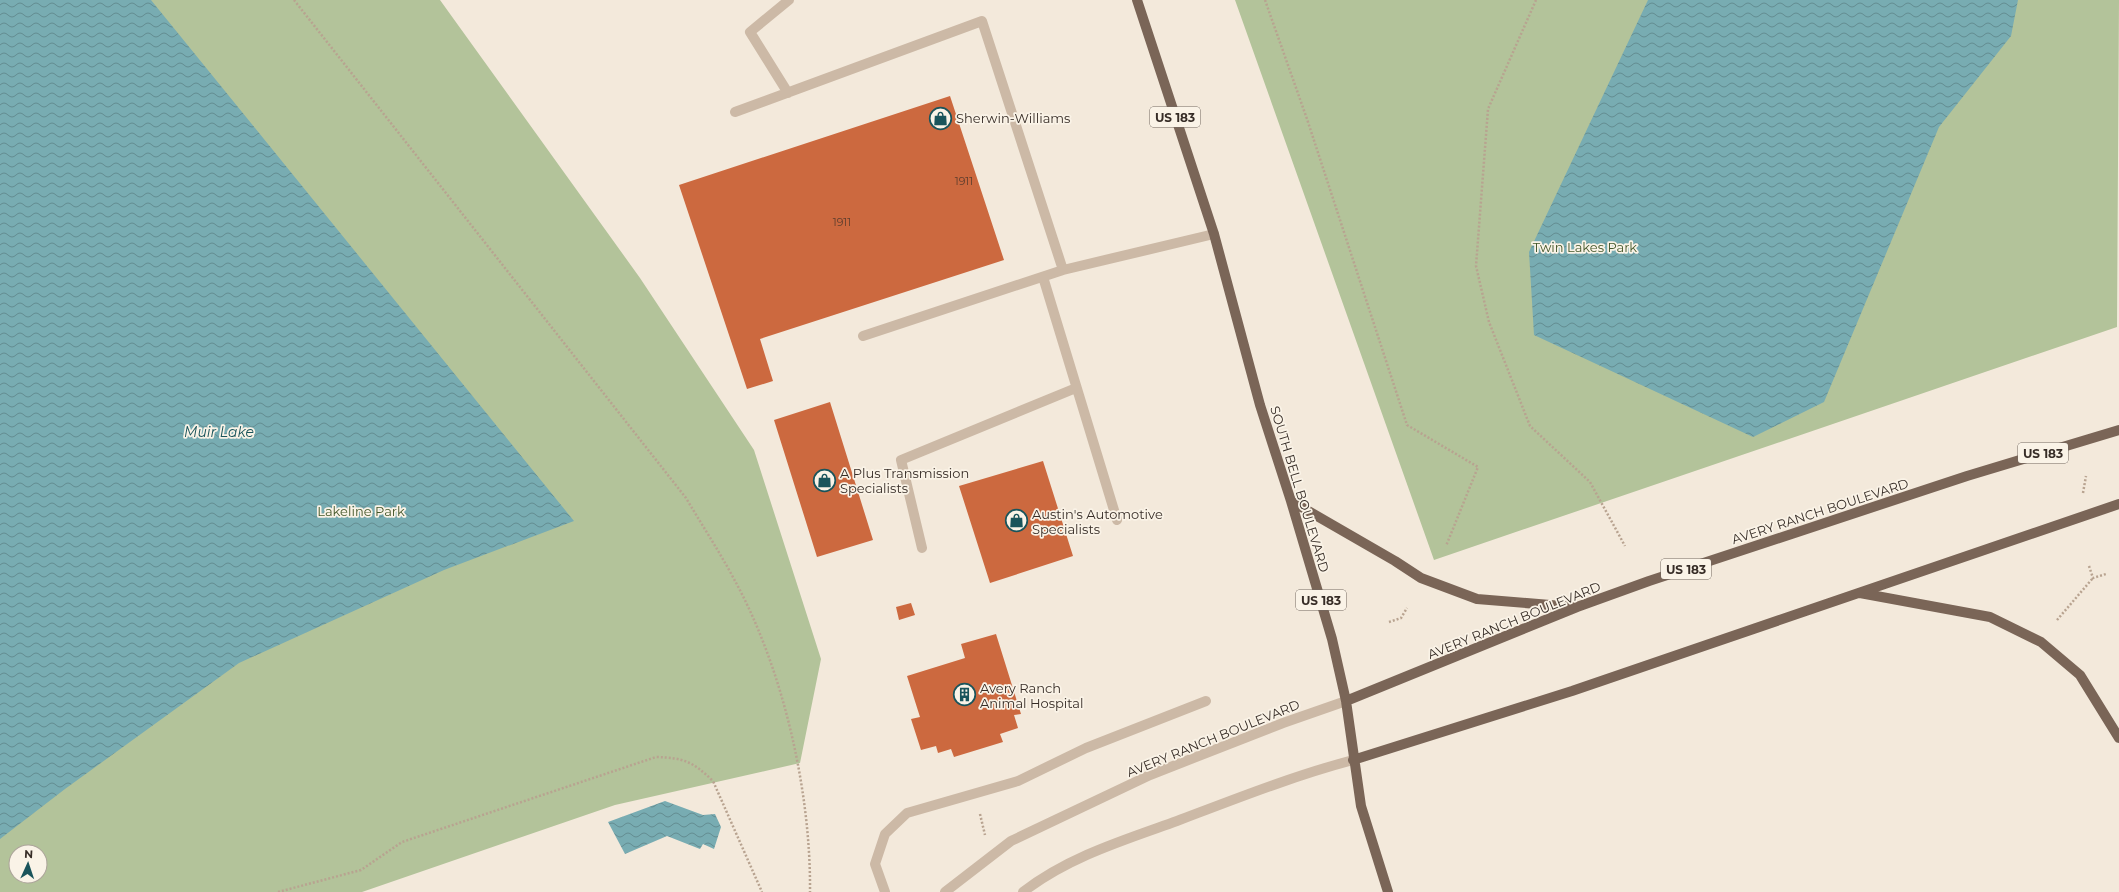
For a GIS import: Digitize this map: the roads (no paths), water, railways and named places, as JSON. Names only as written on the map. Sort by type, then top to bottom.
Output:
[{"type":"main road","name":"US 183","points":[[1137,0],[1214,234]]},
{"type":"main road","name":"SOUTH BELL BOULEVARD","points":[[1214,234],[1260,405],[1291,501],[1332,639],[1346,701],[1353,760],[1361,806],[1388,892]]},
{"type":"main road","name":"AVERY RANCH BOULEVARD","points":[[1346,701],[1577,607],[1649,581],[1968,476],[2119,430]]},
{"type":"main road","points":[[1291,501],[1395,561],[1421,578],[1470,597],[1477,599],[1577,607]]},
{"type":"main road","points":[[1353,760],[1572,691],[2119,504]]},
{"type":"main road","points":[[1858,593],[1990,617],[2041,642],[2080,675],[2119,738]]},
{"type":"street","points":[[788,94],[750,32],[789,0]]},
{"type":"street","points":[[735,112],[788,94],[982,21],[1063,270]]},
{"type":"street","points":[[863,336],[1063,270],[1214,234]]},
{"type":"street","points":[[1043,277],[1117,520]]},
{"type":"street","points":[[922,548],[901,460],[1076,388]]},
{"type":"street","points":[[885,892],[875,864],[885,834],[907,813],[1018,781],[1051,763],[1086,748],[1206,701]]},
{"type":"street","name":"AVERY RANCH BOULEVARD","points":[[945,892],[1011,841],[1150,775],[1283,723],[1346,701]]},
{"type":"street","points":[[1023,892],[1044,876],[1097,851],[1307,773],[1353,760]]},
{"type":"water","name":"Muir Lake","points":[[0,0],[151,0],[574,521],[444,570],[239,663],[65,789],[0,839]]},
{"type":"water","points":[[1648,0],[2018,0],[2011,36],[1939,127],[1824,402],[1753,437],[1534,335],[1529,252]]},
{"type":"water","points":[[665,801],[703,815],[715,814],[721,827],[714,849],[703,844],[700,849],[667,836],[625,854],[608,822]]},
{"type":"place","name":"Sherwin-Williams","points":[[941,118]]},
{"type":"place","name":"A Plus Transmission Specialists","points":[[824,480]]},
{"type":"place","name":"Austin's Automotive Specialists","points":[[1016,521]]},
{"type":"place","name":"Avery Ranch Animal Hospital","points":[[964,695]]},
{"type":"park label","name":"Twin Lakes Park","points":[[1585,247]]},
{"type":"park label","name":"Lakeline Park","points":[[361,511]]}]
